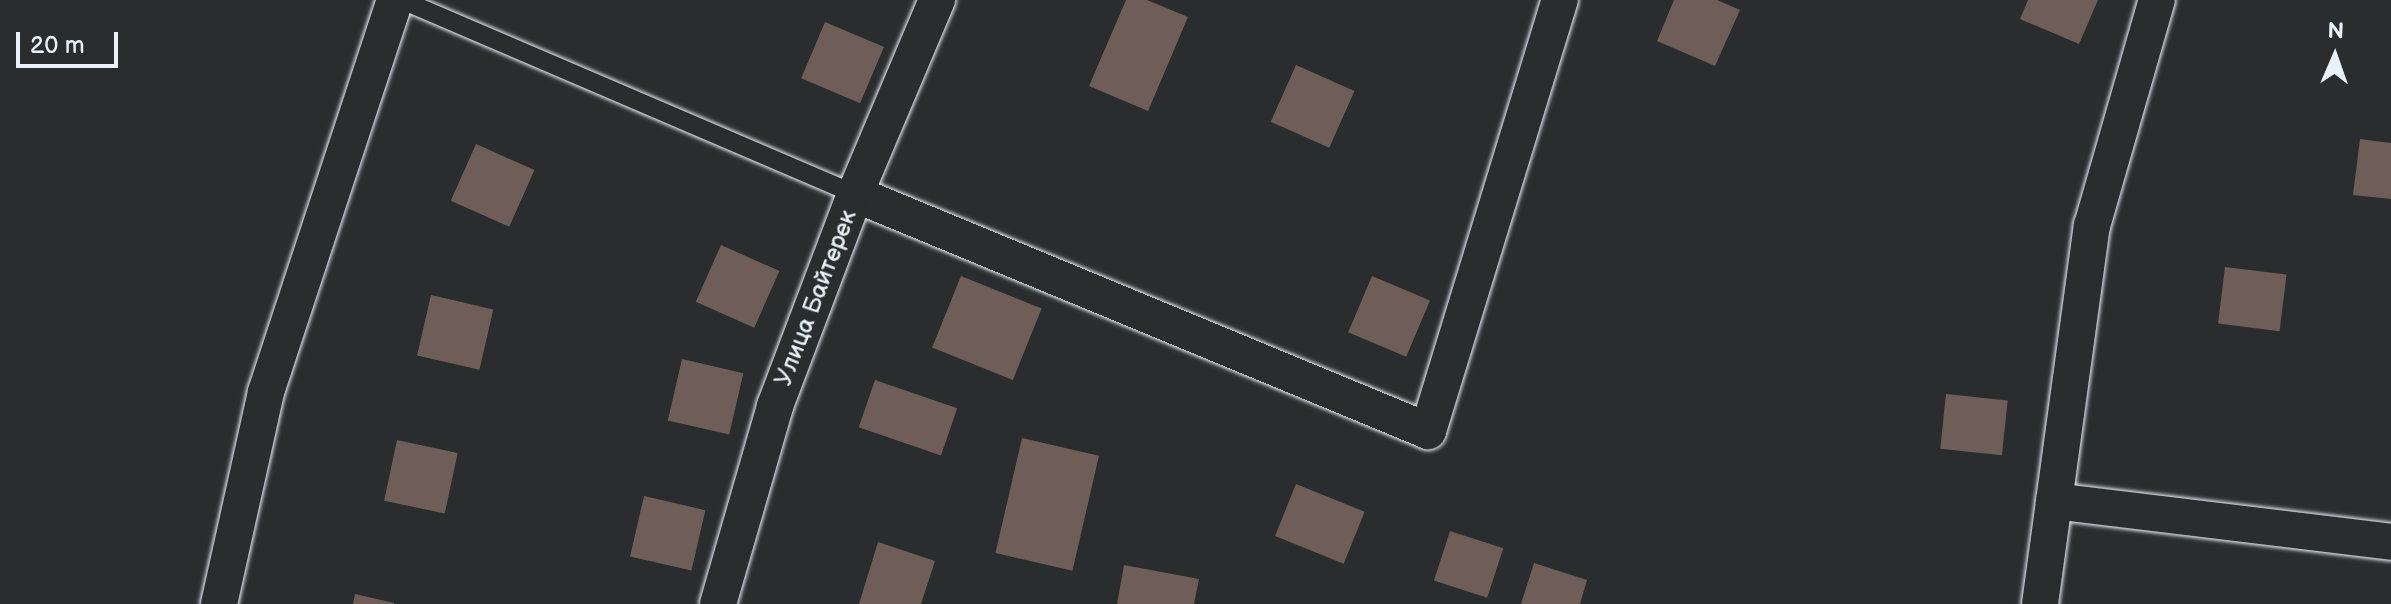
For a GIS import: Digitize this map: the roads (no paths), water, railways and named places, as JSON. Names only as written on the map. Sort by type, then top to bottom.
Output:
[{"type":"street","points":[[219,604],[266,392],[395,0]]},
{"type":"street","name":"Улица Байтерек","points":[[718,604],[775,406],[855,194],[937,0]]},
{"type":"street","points":[[855,194],[1428,431],[1560,0]]},
{"type":"street","points":[[2040,604],[2092,226],[2157,0]]},
{"type":"street","points":[[2054,501],[2391,542]]},
{"type":"lane","points":[[402,0],[855,194]]}]
